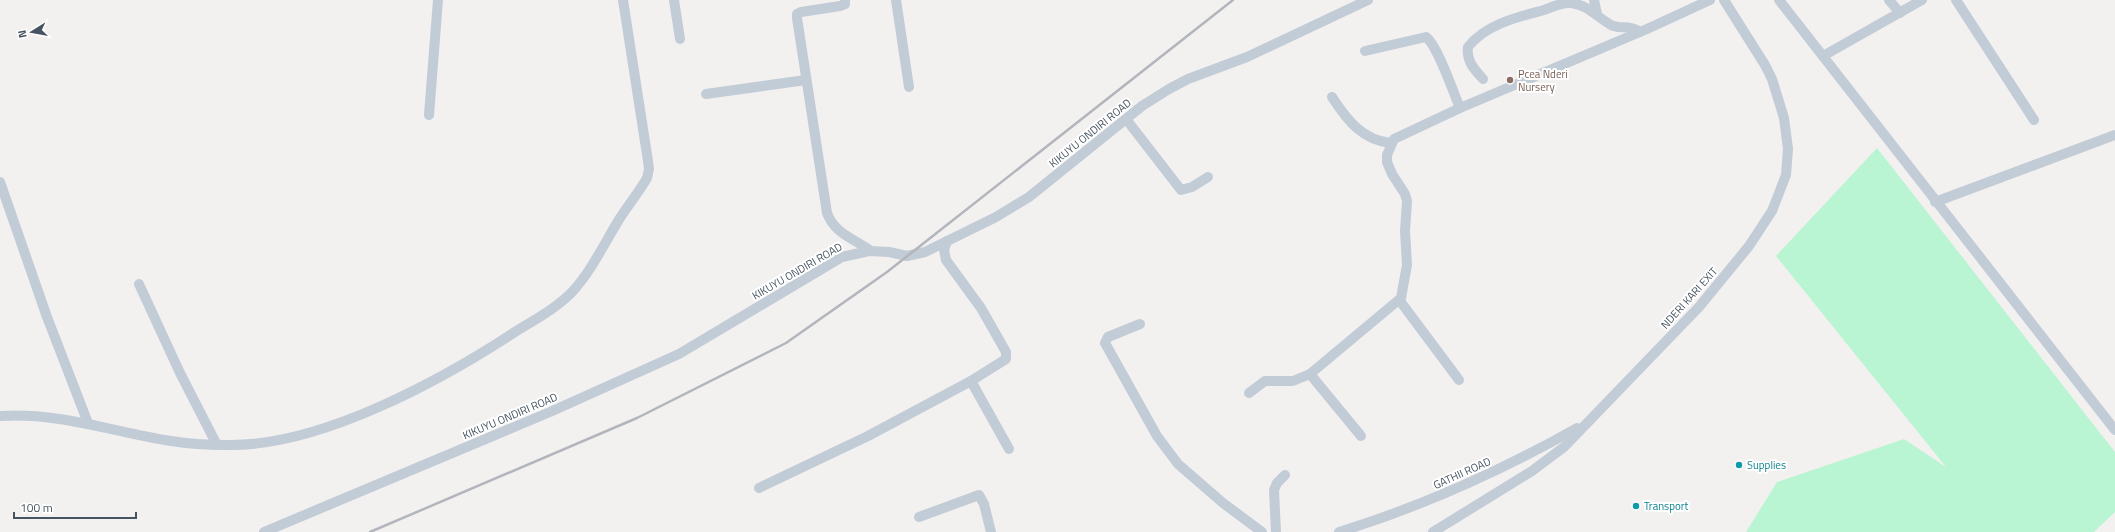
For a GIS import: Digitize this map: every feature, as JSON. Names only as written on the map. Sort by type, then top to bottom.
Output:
[{"type":"street","points":[[429,115],[438,0]]},
{"type":"street","points":[[0,416],[40,416],[88,423],[171,441],[217,445],[246,444],[290,437],[328,427],[360,415],[464,365],[532,322],[573,292],[641,188],[650,168],[622,0]]},
{"type":"street","points":[[674,0],[680,39]]},
{"type":"street","points":[[846,0],[844,4],[840,6],[801,12],[797,14],[827,213],[831,224],[840,232],[871,251]]},
{"type":"street","points":[[896,0],[909,87]]},
{"type":"street","name":"KIKUYU ONDIRI ROAD","points":[[264,532],[550,412],[656,365],[678,354],[842,257],[871,251],[889,252],[907,256],[916,255],[947,241],[1001,214],[1044,187],[1150,101],[1188,79],[1247,57],[1368,0]]},
{"type":"street","points":[[1594,0],[1597,14]]},
{"type":"street","points":[[1249,393],[1265,381],[1293,380],[1310,374],[1400,301],[1407,266],[1405,231],[1406,201],[1405,194],[1392,174],[1386,155],[1391,143],[1398,137],[1460,108],[1640,32],[1710,0]]},
{"type":"street","name":"NDERI KARI EXIT","points":[[1433,532],[1538,467],[1564,447],[1699,307],[1725,277],[1762,228],[1783,186],[1788,148],[1784,118],[1776,92],[1765,65],[1724,0]]},
{"type":"street","points":[[1779,0],[1935,202],[2115,430]]},
{"type":"street","points":[[1890,0],[1900,13]]},
{"type":"street","points":[[1823,56],[1922,0]]},
{"type":"street","points":[[1956,0],[2034,120]]},
{"type":"street","points":[[1483,79],[1472,66],[1467,57],[1468,47],[1479,36],[1503,22],[1564,4],[1577,4],[1597,14],[1611,24],[1630,26],[1640,32]]},
{"type":"street","points":[[1365,51],[1426,37],[1444,69],[1447,81],[1460,108]]},
{"type":"street","points":[[706,94],[806,80]]},
{"type":"street","points":[[1332,97],[1344,115],[1361,132],[1379,142],[1391,143]]},
{"type":"street","points":[[1126,119],[1181,190],[1192,187],[1208,177]]},
{"type":"street","points":[[1935,202],[2115,135]]},
{"type":"street","points":[[0,182],[46,317],[88,423]]},
{"type":"street","points":[[758,488],[868,436],[1004,362],[1007,356],[981,308],[946,260],[944,250],[947,241]]},
{"type":"street","points":[[139,284],[180,373],[217,445]]},
{"type":"street","points":[[1400,301],[1459,380]]},
{"type":"street","points":[[1140,324],[1108,337],[1105,343],[1158,436],[1178,464],[1224,504],[1262,532]]},
{"type":"street","points":[[1310,374],[1361,436]]},
{"type":"street","points":[[971,381],[1009,449]]},
{"type":"street","name":"GATHII ROAD","points":[[1340,532],[1383,518],[1463,486],[1499,470],[1588,422]]},
{"type":"street","points":[[1276,532],[1274,490],[1277,483],[1286,475]]},
{"type":"street","points":[[919,517],[979,495],[984,504],[991,532]]},
{"type":"green space","points":[[1877,148],[2115,452],[2115,512],[2094,532],[1746,532],[1777,482],[1904,439],[1946,467],[1776,256]]},
{"type":"railway","points":[[370,532],[637,418],[786,343],[887,272],[1233,0]]},
{"type":"place","name":"Pcea Nderi Nursery","points":[[1510,80]]},
{"type":"place","name":"Supplies","points":[[1739,465]]},
{"type":"place","name":"Transport","points":[[1636,506]]}]
